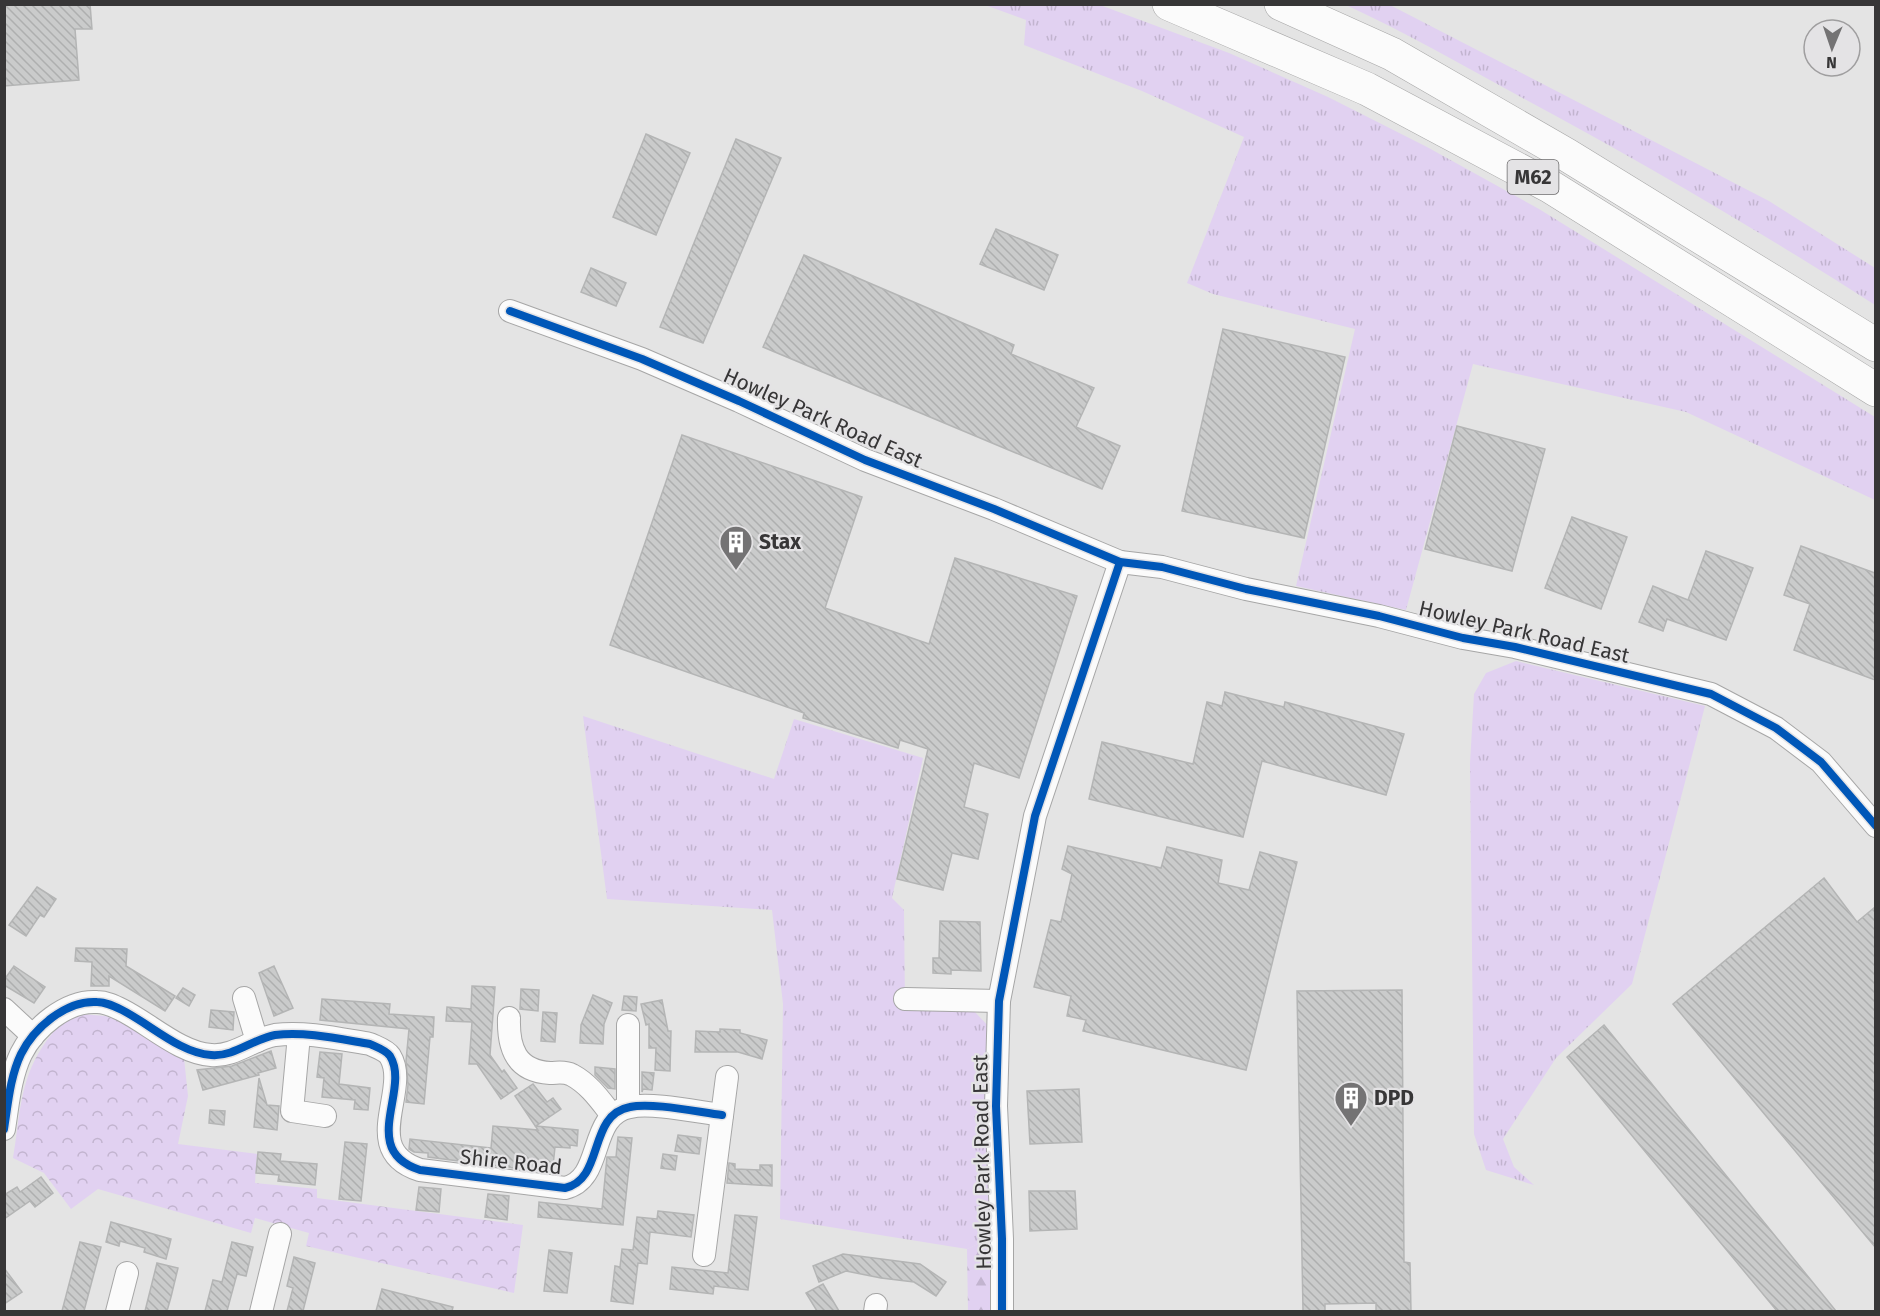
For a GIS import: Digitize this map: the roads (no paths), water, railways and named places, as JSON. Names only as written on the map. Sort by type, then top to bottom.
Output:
[{"type":"highway","name":"M62","points":[[1169,4],[1367,89],[1551,187],[1875,390]]},
{"type":"highway","name":"M62","points":[[1281,4],[1392,54],[1567,155],[1875,345]]},
{"type":"street","name":"Howley Park Road East","points":[[510,311],[642,359],[865,460],[994,509],[1120,562],[1162,567],[1246,590],[1379,616],[1463,638],[1515,647],[1711,694],[1776,728],[1821,762],[1875,826]]},
{"type":"street","name":"Howley Park Road East","points":[[1002,1311],[1002,1239],[996,1106],[999,1001],[1035,816],[1120,562]]},
{"type":"street","points":[[244,998],[257,1041]]},
{"type":"street","points":[[905,999],[999,1001]]},
{"type":"street","points":[[4,1129],[14,1074],[22,1053],[33,1036],[58,1014],[84,1002],[109,1004],[198,1054],[228,1054],[274,1036],[299,1035],[292,1111],[325,1116]]},
{"type":"street","points":[[4,1009],[33,1036]]},
{"type":"street","points":[[509,1018],[510,1044],[516,1057],[526,1066],[537,1071],[570,1074],[620,1111],[649,1106],[722,1115]]},
{"type":"street","points":[[620,1111],[628,1025]]},
{"type":"street","name":"Shire Road","points":[[299,1035],[370,1044],[390,1055],[394,1072],[389,1140],[400,1160],[420,1170],[542,1186],[565,1188],[579,1184],[586,1174],[605,1124],[620,1111]]},
{"type":"street","points":[[704,1255],[727,1077]]},
{"type":"street","points":[[261,1311],[280,1234]]},
{"type":"street","points":[[117,1311],[127,1274]]},
{"type":"place","name":"Stax","points":[[736,571]]},
{"type":"place","name":"DPD","points":[[1351,1127]]}]
